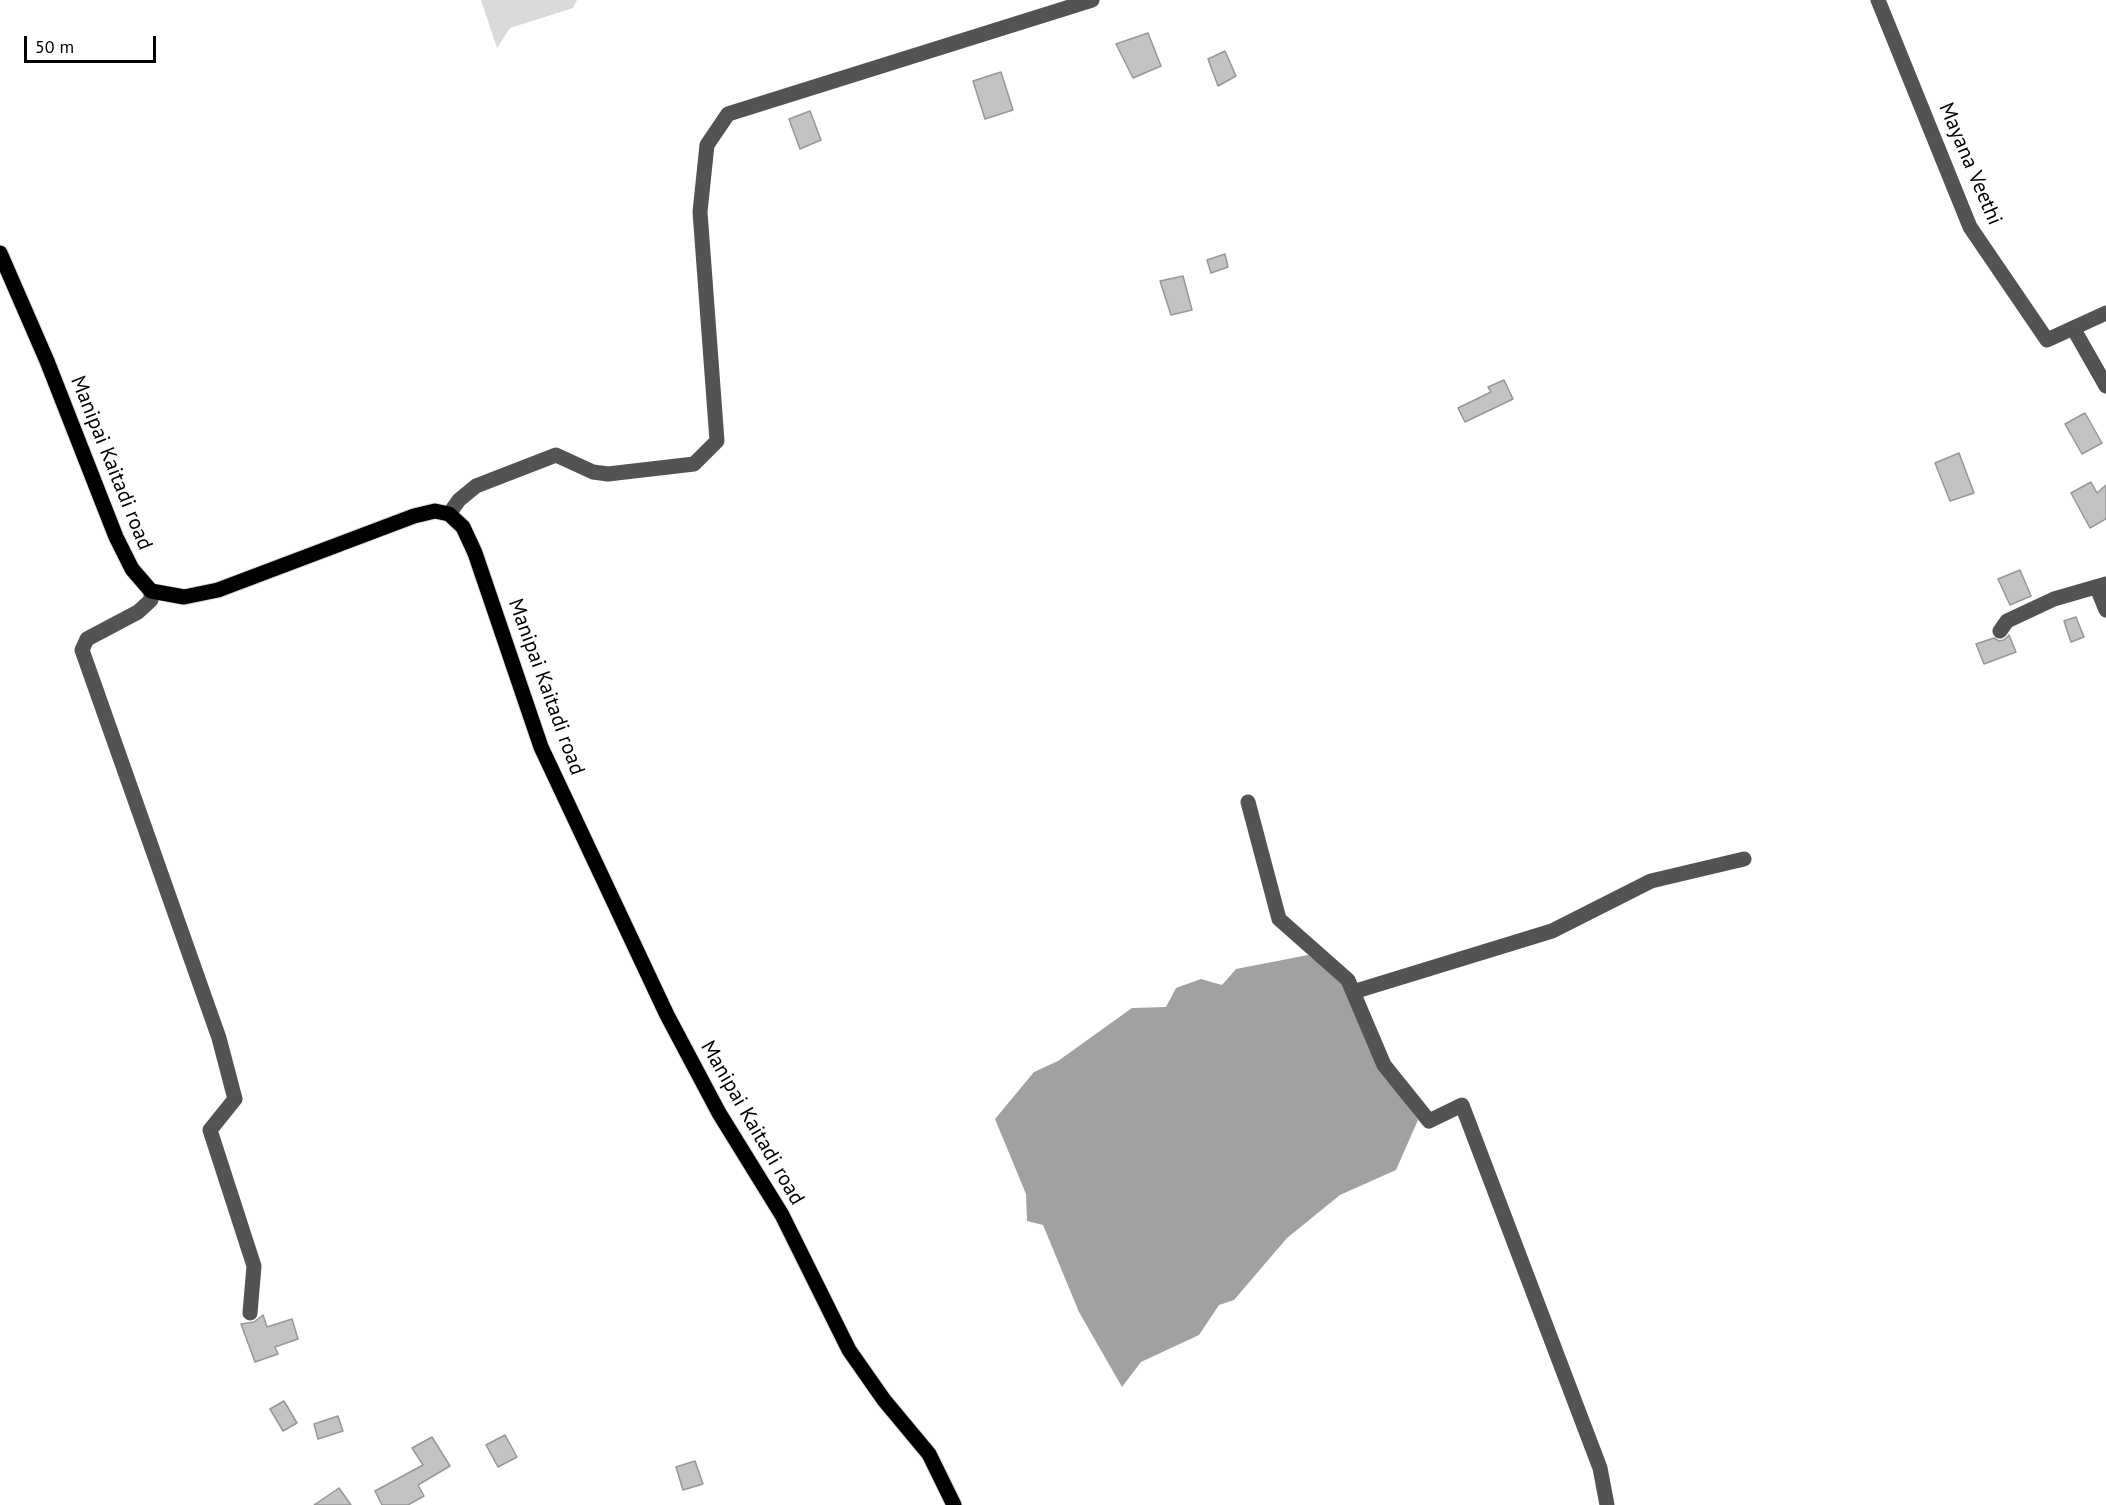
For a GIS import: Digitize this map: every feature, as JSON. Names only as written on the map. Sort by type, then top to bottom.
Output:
[{"type":"main road","name":"Manipai Kaitadi road","points":[[0,253],[47,361],[116,537],[132,569],[151,591]]},
{"type":"main road","points":[[151,591],[184,597],[218,590],[414,516],[435,511],[449,514]]},
{"type":"main road","name":"Manipai Kaitadi road","points":[[449,514],[463,527],[475,553],[541,747],[667,1015],[719,1113],[782,1215],[849,1350],[884,1400],[929,1454],[954,1505]]},
{"type":"street","points":[[449,514],[459,500],[476,486],[525,465],[556,455],[593,472],[609,474],[694,464],[717,441],[700,212],[707,144],[728,114],[1092,0]]},
{"type":"street","name":"Mayana Veethi","points":[[1878,0],[1970,227],[2048,340],[2106,313]]},
{"type":"street","points":[[2073,328],[2106,386]]},
{"type":"street","points":[[2000,631],[2007,621],[2054,600],[2102,586],[2106,610]]},
{"type":"street","points":[[151,591],[151,600],[138,612],[87,639],[82,650],[219,1038],[235,1099],[210,1130],[254,1266],[250,1313]]},
{"type":"street","points":[[1248,802],[1279,919],[1348,980],[1384,1065],[1429,1121],[1462,1106],[1600,1468],[1607,1505]]},
{"type":"street","points":[[1353,992],[1552,931],[1651,881],[1744,859]]},
{"type":"shaded area","points":[[481,0],[577,0],[573,8],[510,28],[497,48]]},
{"type":"shaded area","points":[[1308,955],[1343,981],[1377,1063],[1418,1120],[1396,1170],[1340,1195],[1287,1238],[1234,1300],[1219,1305],[1199,1335],[1141,1362],[1122,1387],[1079,1312],[1043,1225],[1027,1221],[1026,1194],[995,1119],[1034,1072],[1058,1061],[1132,1008],[1166,1007],[1176,988],[1201,979],[1222,985],[1236,969]]},
{"type":"building","points":[[1148,33],[1161,66],[1133,78],[1116,44]]},
{"type":"building","points":[[1225,51],[1236,76],[1218,86],[1208,59]]},
{"type":"building","points":[[1001,72],[1013,110],[985,119],[973,81]]},
{"type":"building","points":[[810,111],[821,140],[800,149],[789,119]]},
{"type":"building","points":[[1225,254],[1228,267],[1211,273],[1207,260]]},
{"type":"building","points":[[1183,276],[1192,310],[1171,315],[1160,281]]},
{"type":"building","points":[[1504,380],[1513,399],[1465,422],[1458,408],[1491,392],[1488,387]]},
{"type":"building","points":[[2085,413],[2102,443],[2082,454],[2065,424]]},
{"type":"building","points":[[1959,453],[1974,493],[1950,501],[1935,463]]},
{"type":"building","points":[[2091,482],[2097,493],[2106,485],[2106,519],[2090,528],[2071,493]]},
{"type":"building","points":[[2020,570],[2031,596],[2010,605],[1998,579]]},
{"type":"building","points":[[2076,617],[2084,637],[2071,642],[2064,621]]},
{"type":"building","points":[[2009,635],[2016,652],[1984,664],[1976,644],[1994,638],[1999,641],[2004,640]]},
{"type":"building","points":[[263,1315],[267,1327],[292,1319],[298,1339],[275,1347],[278,1354],[255,1362],[241,1324],[254,1322]]},
{"type":"building","points":[[284,1401],[297,1423],[283,1431],[270,1409]]},
{"type":"building","points":[[338,1416],[343,1431],[318,1439],[314,1424]]},
{"type":"building","points":[[505,1435],[517,1457],[498,1467],[486,1445]]},
{"type":"building","points":[[432,1437],[450,1466],[418,1485],[424,1496],[408,1505],[382,1505],[375,1491],[423,1465],[412,1448]]},
{"type":"building","points":[[695,1461],[703,1484],[683,1490],[676,1467]]},
{"type":"building","points":[[339,1488],[351,1505],[314,1505]]}]
